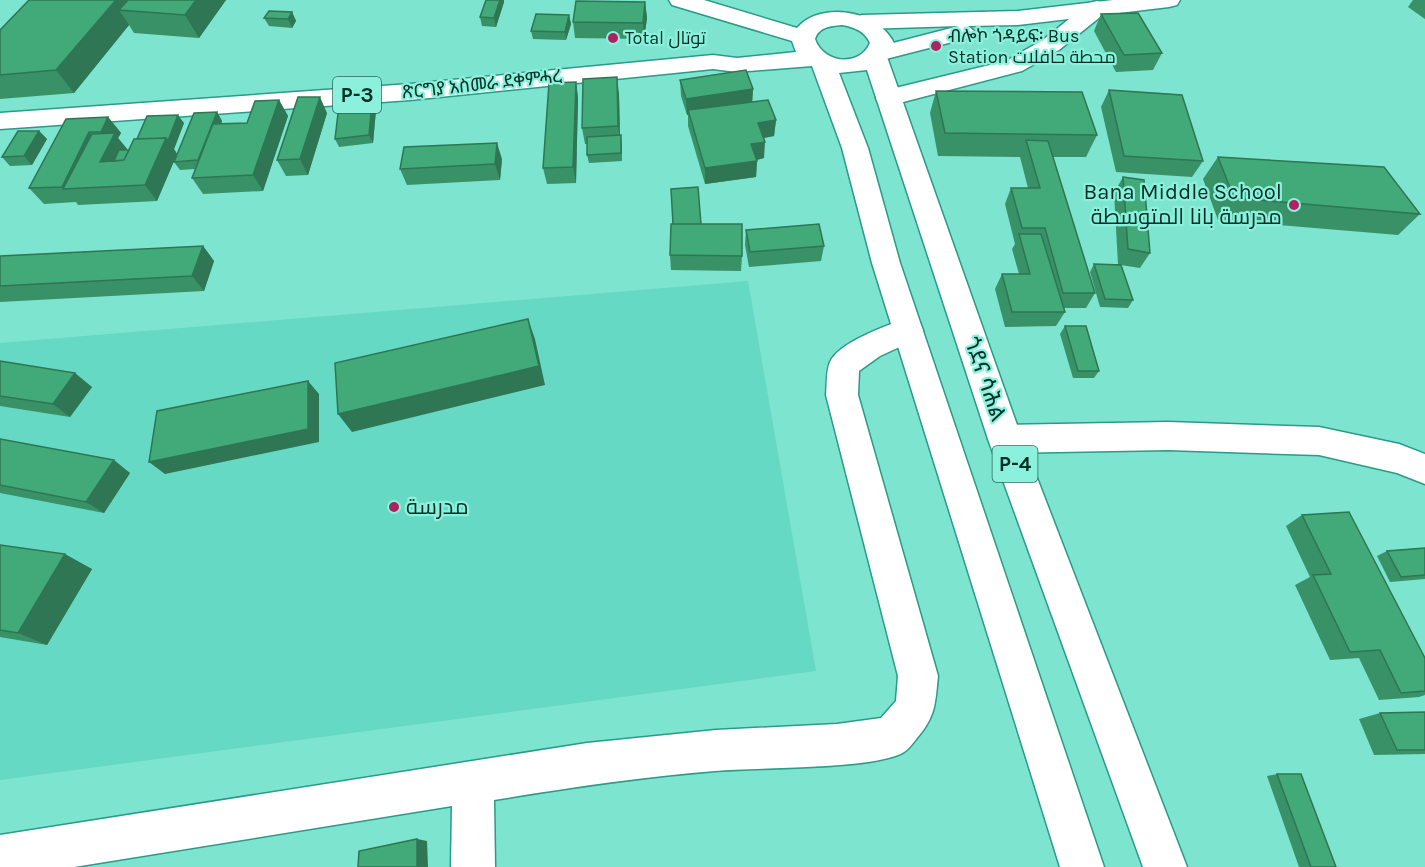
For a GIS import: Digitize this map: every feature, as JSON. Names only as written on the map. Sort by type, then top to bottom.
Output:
[{"type":"main road","points":[[680,0],[811,49],[845,66],[856,65],[876,56],[1018,18]]},
{"type":"main road","points":[[705,8],[823,20],[842,18],[862,22],[1018,18],[1169,0]]},
{"type":"main road","points":[[888,98],[1014,66],[1051,45],[1097,8]]},
{"type":"main road","points":[[823,20],[810,27],[811,49],[855,148],[886,263],[1082,867]]},
{"type":"main road","points":[[862,22],[880,37],[882,43],[876,56]]},
{"type":"main road","name":"ጽርግያ አስመራ ደቀምሓረ","points":[[0,121],[410,92],[713,62],[737,65],[811,49]]},
{"type":"main road","name":"ጎደና ሳሕል","points":[[876,56],[888,98],[1005,440],[1165,867]]},
{"type":"main road","points":[[0,857],[599,763],[716,750],[837,744],[891,737],[915,710],[918,676],[842,396],[844,365],[869,347],[908,330]]},
{"type":"main road","points":[[1005,440],[1168,436],[1319,441],[1399,459],[1425,469]]},
{"type":"main road","points":[[473,784],[473,867]]},
{"type":"shaded area","name":"مدرسة","points":[[748,281],[816,671],[0,780],[0,343]]},
{"type":"building","points":[[29,0],[116,0],[56,70],[0,75],[0,30]]},
{"type":"building","points":[[128,0],[196,0],[185,15],[119,10]]},
{"type":"building","points":[[486,0],[500,0],[494,18],[480,17]]},
{"type":"building","points":[[576,1],[645,2],[643,23],[573,22]]},
{"type":"building","points":[[269,11],[292,12],[288,19],[264,18]]},
{"type":"building","points":[[1138,13],[1162,53],[1124,55],[1101,14]]},
{"type":"building","points":[[536,14],[569,15],[565,32],[531,31]]},
{"type":"building","points":[[746,70],[753,89],[686,99],[680,80]]},
{"type":"building","points":[[617,77],[618,126],[582,128],[583,79]]},
{"type":"building","points":[[576,82],[573,167],[543,168],[549,83]]},
{"type":"building","points":[[1109,90],[1182,95],[1203,161],[1124,156]]},
{"type":"building","points":[[936,91],[1082,92],[1097,135],[945,133]]},
{"type":"building","points":[[298,97],[320,97],[300,159],[277,160]]},
{"type":"building","points":[[279,100],[253,175],[192,178],[213,124],[247,123],[255,101]]},
{"type":"building","points":[[768,100],[776,120],[758,123],[765,142],[751,144],[757,161],[705,168],[688,110]]},
{"type":"building","points":[[372,102],[369,135],[335,139],[339,105]]},
{"type":"building","points":[[217,112],[198,160],[174,162],[194,113]]},
{"type":"building","points":[[178,115],[168,141],[166,138],[137,139],[147,116]]},
{"type":"building","points":[[108,117],[101,132],[89,132],[62,187],[29,188],[66,119]]},
{"type":"building","points":[[18,131],[39,131],[24,156],[2,157]]},
{"type":"building","points":[[115,133],[100,162],[124,160],[134,139],[166,138],[145,185],[63,189],[92,134]]},
{"type":"building","points":[[621,135],[621,153],[587,155],[587,137]]},
{"type":"building","points":[[1026,140],[1048,141],[1095,293],[1063,293],[1045,228],[1022,228],[1011,188],[1040,188]]},
{"type":"building","points":[[497,143],[495,164],[400,169],[404,147]]},
{"type":"building","points":[[119,150],[129,150],[124,160],[114,161]]},
{"type":"building","points":[[1218,157],[1384,167],[1420,214],[1234,198]]},
{"type":"building","points":[[1123,177],[1144,180],[1150,253],[1128,249]]},
{"type":"building","points":[[698,187],[701,224],[673,224],[671,189]]},
{"type":"building","points":[[671,224],[742,224],[742,256],[670,255]]},
{"type":"building","points":[[819,224],[824,246],[750,252],[746,230]]},
{"type":"building","points":[[1019,234],[1041,234],[1065,312],[1012,312],[1002,274],[1030,274]]},
{"type":"building","points":[[203,246],[192,276],[0,286],[0,256]]},
{"type":"building","points":[[1094,264],[1121,265],[1133,300],[1105,299]]},
{"type":"building","points":[[528,319],[539,366],[338,414],[335,363]]},
{"type":"building","points":[[1065,326],[1086,326],[1099,371],[1078,371]]},
{"type":"building","points":[[0,361],[75,373],[53,404],[0,396]]},
{"type":"building","points":[[308,381],[308,429],[149,462],[157,411]]},
{"type":"building","points":[[0,439],[114,460],[86,502],[0,485]]},
{"type":"building","points":[[1349,512],[1425,658],[1425,691],[1401,693],[1380,650],[1350,652],[1313,575],[1331,574],[1302,515]]},
{"type":"building","points":[[0,545],[65,554],[18,633],[0,630]]},
{"type":"building","points":[[1425,548],[1425,575],[1401,577],[1387,551]]},
{"type":"building","points":[[1425,712],[1425,750],[1397,750],[1380,713]]},
{"type":"building","points":[[1277,774],[1301,774],[1336,867],[1311,867]]},
{"type":"building","points":[[417,839],[417,867],[358,867],[359,851]]},
{"type":"place","name":"Total توتال","points":[[613,38]]},
{"type":"place","name":"ብሎኮ ጎዳይፍ፡ Bus Station محطة حافلات","points":[[936,46]]},
{"type":"place","name":"Bana Middle School مدرسة بانا المتوسطة","points":[[1294,205]]},
{"type":"place","name":"مدرسة","points":[[394,507]]}]
